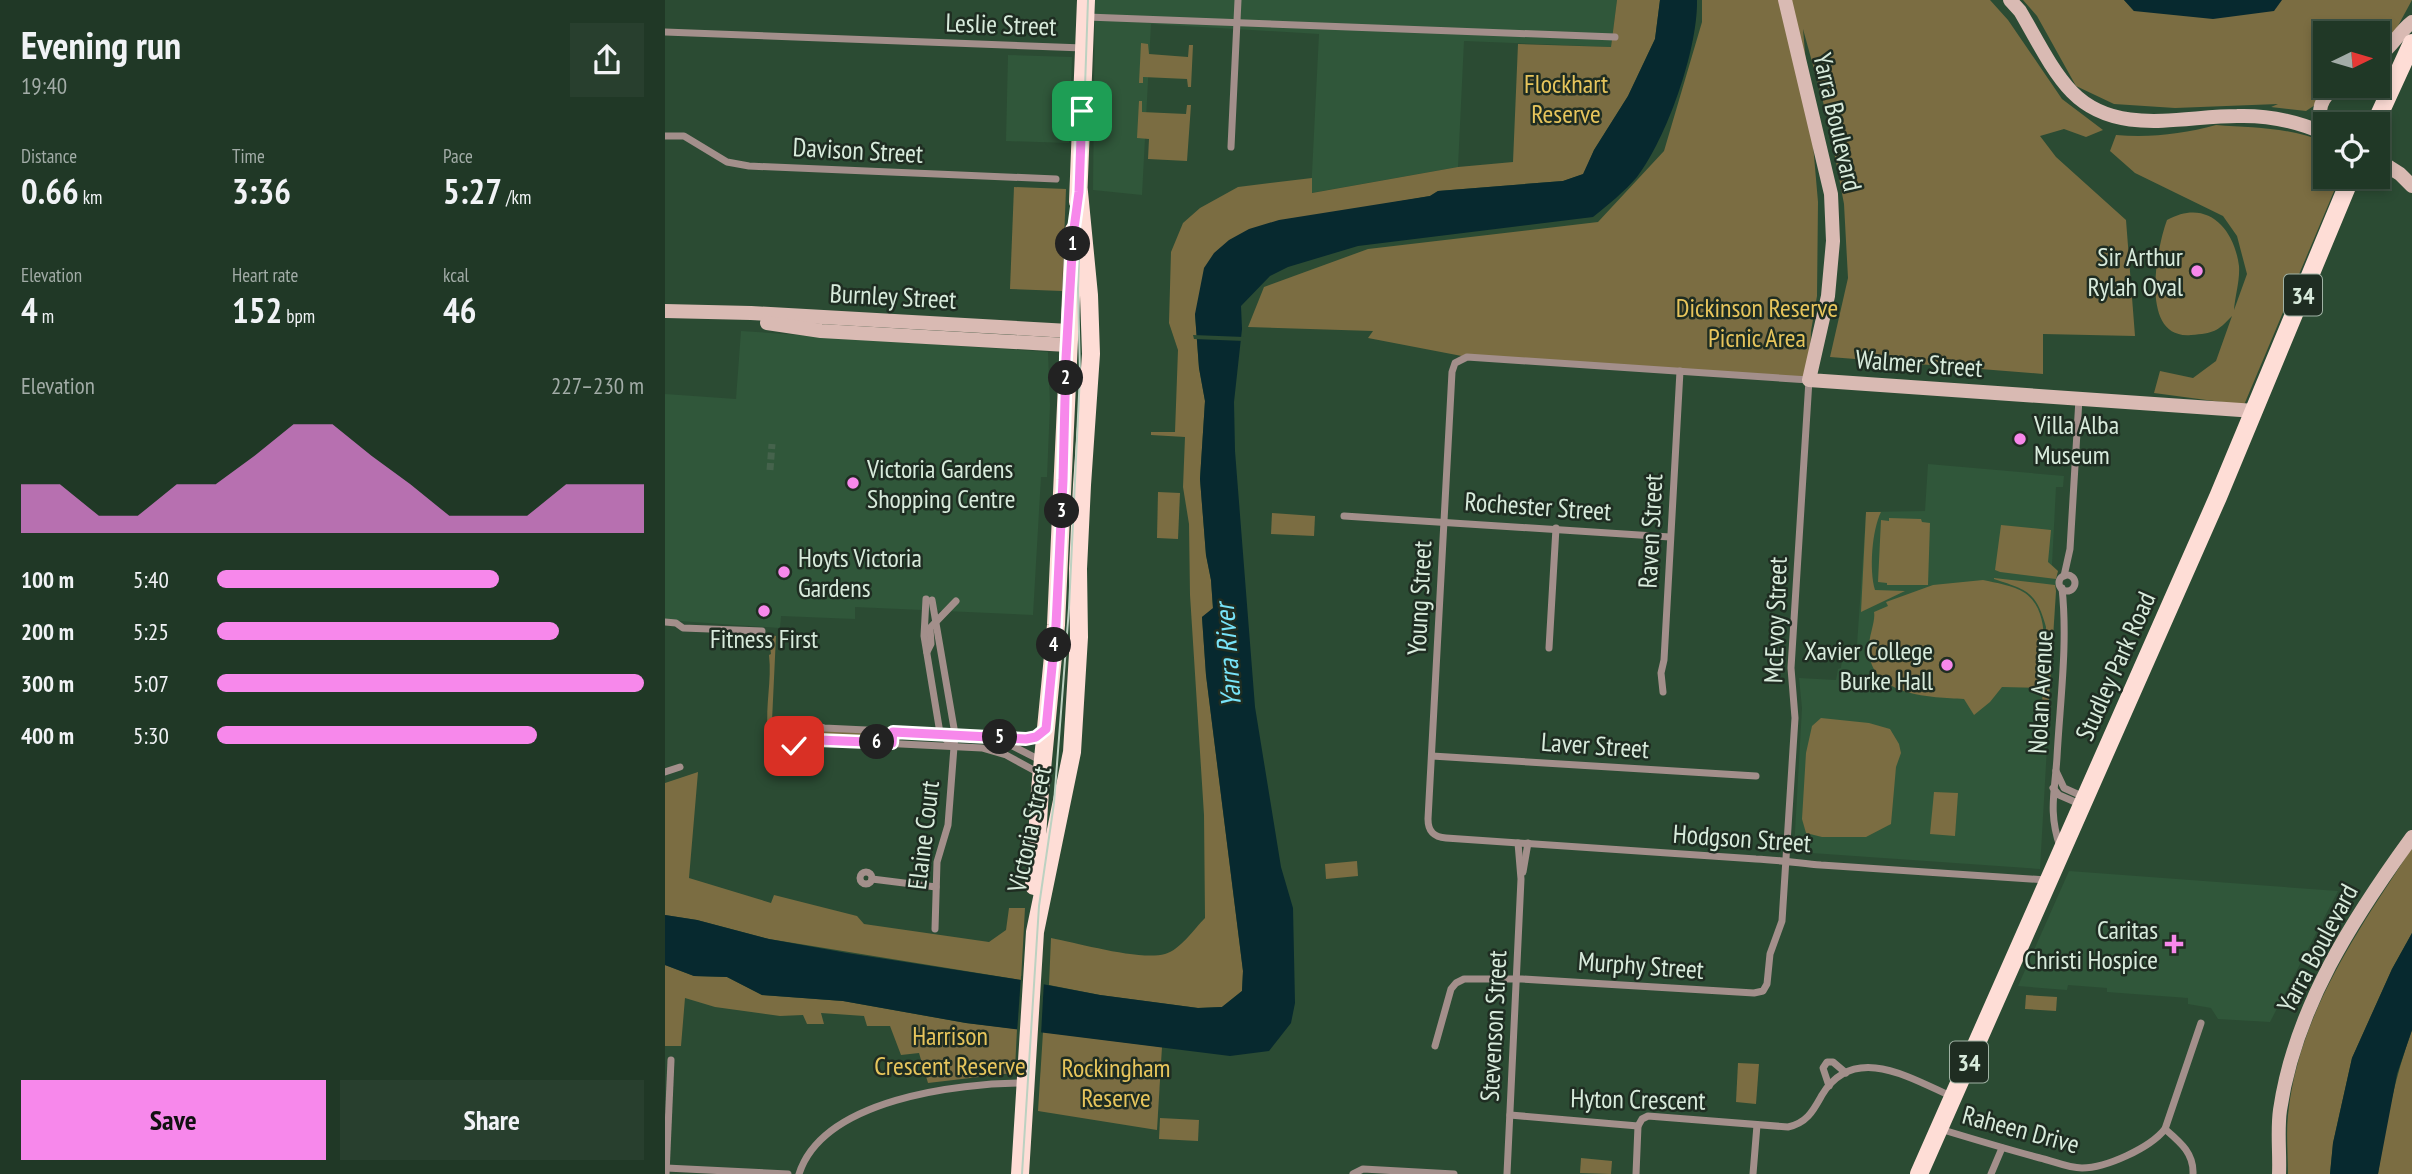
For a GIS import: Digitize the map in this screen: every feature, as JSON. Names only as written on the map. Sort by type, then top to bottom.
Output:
[{"type":"main road","name":"Victoria Street","points":[[1020,1174],[1035,932],[1034,881],[1056,625],[1073,236],[1079,192],[1085,8]]},
{"type":"main road","points":[[2380,112],[2412,43]]},
{"type":"main road","name":"Studley Park Road","points":[[1919,1174],[2255,411],[2346,189]]},
{"type":"main road","name":"Victoria Street","points":[[1035,932],[1073,740],[1079,644],[1078,563],[1091,340],[1079,192]]},
{"type":"main road","points":[[1068,338],[1091,340]]},
{"type":"main road","points":[[1042,768],[1066,783]]},
{"type":"street","points":[[1231,147],[1238,0]]},
{"type":"street","name":"Yarra Boulevard","points":[[1785,0],[1831,194],[1831,269],[1824,319],[1809,380]]},
{"type":"street","points":[[2010,0],[2020,11],[2072,92],[2091,108],[2106,115],[2140,121],[2239,116],[2289,121],[2313,129]]},
{"type":"street","points":[[1085,8],[1237,23],[1615,37]]},
{"type":"street","points":[[2391,47],[2412,22]]},
{"type":"street","name":"Leslie Street","points":[[665,33],[1084,48]]},
{"type":"street","points":[[2320,112],[2324,98]]},
{"type":"street","points":[[2289,121],[2307,117],[2320,108]]},
{"type":"street","name":"Davison Street","points":[[665,135],[684,136],[727,162],[749,166],[1056,179]]},
{"type":"street","points":[[2390,168],[2410,180]]},
{"type":"street","name":"Burnley Street","points":[[665,312],[751,313],[933,338],[1068,338]]},
{"type":"street","points":[[933,338],[935,322]]},
{"type":"street","name":"Burnley Street","points":[[821,324],[935,322],[1068,338]]},
{"type":"street","name":"Walmer Street","points":[[1455,363],[1467,357],[2255,411]]},
{"type":"street","name":"Young Street","points":[[1433,834],[1427,819],[1452,372],[1455,363]]},
{"type":"street","name":"Raven Street","points":[[1663,692],[1661,673],[1664,660],[1680,371]]},
{"type":"street","name":"McEvoy Street","points":[[1763,991],[1767,984],[1772,948],[1782,921],[1787,862],[1795,718],[1791,668],[1809,380]]},
{"type":"street","points":[[2070,549],[2075,585],[2072,589],[2062,588],[2060,582],[2070,549],[2080,398]]},
{"type":"street","name":"Rochester Street","points":[[1344,516],[1670,537]]},
{"type":"street","points":[[1549,648],[1556,528]]},
{"type":"street","points":[[2064,576],[2073,577]]},
{"type":"street","name":"Nolan Avenue","points":[[2062,588],[2065,617],[2053,788],[2053,820],[2062,851]]},
{"type":"street","name":"Nolan Avenue","points":[[2065,617],[2072,589]]},
{"type":"street","name":"Elaine Court","points":[[926,652],[923,635],[929,600],[955,734],[948,825],[938,858],[935,929]]},
{"type":"street","points":[[953,747],[940,733],[926,652],[931,644],[929,629],[956,601]]},
{"type":"street","points":[[665,622],[676,623],[683,628],[762,631]]},
{"type":"street","points":[[929,669],[943,667]]},
{"type":"street","points":[[1042,768],[996,751],[953,747],[818,740],[793,746],[783,742],[780,732],[783,724],[790,720],[824,728],[1030,739],[1046,729]]},
{"type":"street","points":[[892,743],[893,732]]},
{"type":"street","points":[[919,732],[919,744]]},
{"type":"street","points":[[993,736],[1042,768]]},
{"type":"street","name":"Laver Street","points":[[1431,756],[1756,776]]},
{"type":"street","points":[[665,772],[680,767]]},
{"type":"street","name":"Nolan Avenue","points":[[2056,770],[2064,788],[2084,802]]},
{"type":"street","name":"Nolan Avenue","points":[[2053,788],[2059,795],[2084,802]]},
{"type":"street","name":"Hodgson Street","points":[[1433,834],[1446,838],[2049,880]]},
{"type":"street","name":"Yarra Boulevard","points":[[2279,1174],[2280,1111],[2304,1021],[2337,952],[2412,837]]},
{"type":"street","name":"Stevenson Street","points":[[1507,1174],[1521,879],[1518,843]]},
{"type":"street","name":"Stevenson Street","points":[[1521,879],[1528,843]]},
{"type":"street","points":[[872,879],[936,887]]},
{"type":"street","name":"Murphy Street","points":[[1436,1046],[1450,993],[1456,983],[1468,979],[1754,993],[1763,991]]},
{"type":"street","points":[[2193,1174],[2188,1151],[2165,1129],[2201,1023]]},
{"type":"street","points":[[671,1060],[666,1171],[788,1174]]},
{"type":"street","name":"Hyton Crescent","points":[[1829,1086],[1823,1068],[1827,1062],[1833,1062],[1846,1073]]},
{"type":"street","name":"Hyton Crescent","points":[[1510,1115],[1638,1126],[1641,1119],[1648,1116],[1788,1127],[1801,1122],[1813,1112],[1829,1086],[1846,1073],[1863,1068],[1888,1068],[1953,1097]]},
{"type":"street","points":[[799,1174],[804,1160],[819,1139],[859,1115],[929,1092],[1026,1076]]},
{"type":"street","points":[[1753,1174],[1757,1125]]},
{"type":"street","points":[[1636,1174],[1638,1126]]},
{"type":"street","name":"Raheen Drive","points":[[1939,1129],[2084,1168],[2108,1163],[2151,1143],[2165,1129]]},
{"type":"street","points":[[1991,1174],[2002,1147]]},
{"type":"street","points":[[2061,1174],[2065,1165]]},
{"type":"street","points":[[1353,1174],[1363,1170],[1454,1174]]},
{"type":"shaded area","points":[[1095,0],[1617,0],[1611,47],[1464,41],[1458,167],[1311,193],[1319,34],[1151,24],[1142,195],[1093,190]]},
{"type":"shaded area","points":[[1008,55],[1072,57],[1069,143],[1006,141]]},
{"type":"shaded area","name":"Victoria Gardens Shopping Centre","points":[[741,331],[1048,352],[1050,405],[1047,477],[1041,477],[1033,615],[855,607],[855,619],[781,616],[780,628],[665,620],[665,394],[736,399]]},
{"type":"shaded area","name":"Xavier College Burke Hall","points":[[1928,464],[2064,476],[2063,487],[2056,487],[2052,565],[2058,571],[2040,869],[1794,850],[1802,708],[1799,678],[1836,680],[1842,660],[1856,660],[1866,512],[1925,511]]},
{"type":"shaded area","name":"Caritas Christi Hospice","points":[[2069,871],[2338,891],[2270,1022],[2218,1019],[2211,1008],[2188,1004],[2188,998],[2107,992],[2107,988],[2068,985],[2067,990],[2018,986]]},
{"type":"green space","name":"Flockhart Reserve","points":[[1617,0],[1660,0],[1655,39],[1628,96],[1594,150],[1584,174],[1563,181],[1438,191],[1430,196],[1356,209],[1195,314],[1199,368],[1205,401],[1200,479],[1213,609],[1202,617],[1206,675],[1243,971],[1242,991],[1222,1007],[1198,1008],[1100,995],[1049,985],[1051,938],[1154,956],[1171,952],[1187,939],[1205,918],[1204,815],[1190,595],[1189,524],[1183,487],[1185,437],[1151,435],[1151,432],[1175,432],[1178,350],[1169,323],[1171,252],[1183,223],[1200,208],[1238,187],[1312,178],[1312,193],[1458,167],[1513,162],[1518,44],[1611,47]]},
{"type":"green space","name":"Dickinson Reserve Picnic Area","points":[[1702,0],[1990,0],[2008,20],[2062,99],[2103,130],[2086,137],[2064,129],[2040,136],[2056,157],[2126,220],[2135,336],[2043,334],[2043,374],[1830,357],[1848,278],[1844,204],[1828,120],[1803,29],[1818,202],[1817,296],[1811,331],[1809,380],[1467,357],[1368,338],[1373,331],[1248,327],[1264,287],[1368,249],[1598,222],[1664,151],[1702,22]]},
{"type":"green space","points":[[2023,0],[2124,0],[2134,11],[2282,0],[2412,0],[2391,37],[2391,21],[2313,21],[2313,98],[2319,98],[2306,111],[2271,107],[2278,104],[2175,108],[2114,104],[2076,86],[2037,16]]},
{"type":"green space","points":[[1141,43],[1148,44],[1149,54],[1188,57],[1189,45],[1193,45],[1191,87],[1188,87],[1187,79],[1143,77],[1143,83],[1139,83]]},
{"type":"green space","points":[[1139,101],[1142,101],[1142,112],[1186,114],[1187,105],[1191,105],[1187,161],[1148,159],[1149,139],[1137,138]]},
{"type":"green space","points":[[2216,125],[2286,131],[2313,138],[2313,189],[2335,189],[2244,405],[2154,393],[2160,371],[2193,378],[2216,361],[2232,316],[2215,331],[2191,335],[2174,333],[2163,323],[2157,308],[2155,290],[2159,250],[2167,220],[2194,212],[2216,220],[2224,229],[2231,239],[2239,266],[2234,310],[2247,274],[2237,236],[2223,216],[2135,173],[2110,151],[2116,135],[2141,136],[2191,131]]},
{"type":"green space","points":[[1014,187],[1066,189],[1062,291],[1010,289]]},
{"type":"green space","points":[[1158,492],[1180,493],[1178,539],[1157,538]]},
{"type":"green space","points":[[1866,512],[1881,512],[1872,550],[1875,590],[1905,591],[1861,612]]},
{"type":"green space","points":[[1272,513],[1315,516],[1314,536],[1271,534]]},
{"type":"green space","points":[[1889,518],[1921,519],[1922,522],[1930,523],[1928,585],[1887,585],[1878,582],[1881,520],[1889,521]]},
{"type":"green space","points":[[2001,525],[2051,530],[2048,562],[2058,571],[2056,579],[1995,570]]},
{"type":"green space","points":[[1994,578],[2055,585],[2048,714],[2042,704],[2046,627],[2042,615],[2029,594]]},
{"type":"green space","points":[[1983,580],[2020,590],[2034,602],[2043,624],[2041,688],[2002,687],[1990,702],[1974,715],[1964,699],[1906,692],[1882,679],[1873,668],[1869,654],[1874,612],[1888,606],[1886,602],[1933,585]]},
{"type":"green space","points":[[771,635],[776,636],[772,721],[768,732],[771,654],[769,639]]},
{"type":"green space","points":[[1821,718],[1869,723],[1890,729],[1899,744],[1901,753],[1896,767],[1891,824],[1866,837],[1822,837],[1806,833],[1802,819],[1806,753],[1812,726]]},
{"type":"green space","points":[[790,725],[804,729],[881,734],[883,737],[803,736],[793,740],[786,734]]},
{"type":"green space","points":[[698,772],[689,878],[771,903],[774,895],[857,916],[864,924],[989,942],[1006,930],[1009,908],[1025,908],[1021,980],[769,939],[697,920],[665,915],[665,783]]},
{"type":"green space","points":[[1934,792],[1958,793],[1955,836],[1930,834]]},
{"type":"green space","points":[[2412,848],[2412,933],[2392,969],[2352,1058],[2333,1143],[2330,1174],[2288,1174],[2288,1115],[2304,1042],[2334,974]]},
{"type":"green space","points":[[1357,861],[1358,876],[1326,879],[1325,864]]},
{"type":"green space","name":"Harrison Crescent Reserve","points":[[665,965],[694,976],[727,977],[762,995],[843,1001],[966,1023],[1017,1029],[1015,1069],[1013,1073],[928,1083],[919,1053],[901,1055],[890,1026],[867,1026],[864,1016],[821,1013],[824,1024],[807,1024],[803,1015],[780,1016],[715,1007],[685,998],[681,1046],[665,1046]]},
{"type":"green space","points":[[2026,995],[2057,997],[2056,1011],[2025,1009]]},
{"type":"green space","points":[[2412,1030],[2412,1174],[2378,1174],[2391,1101]]},
{"type":"green space","name":"Rockingham Reserve","points":[[1043,1032],[1162,1047],[1157,1130],[1038,1111]]},
{"type":"green space","points":[[1738,1063],[1759,1064],[1756,1104],[1736,1102]]},
{"type":"green space","points":[[1160,1118],[1199,1120],[1198,1141],[1159,1139]]},
{"type":"green space","points":[[1581,1158],[1612,1161],[1611,1174],[1580,1173]]},
{"type":"water","name":"Yarra River","points":[[1660,0],[1697,0],[1692,43],[1679,92],[1659,140],[1637,177],[1593,217],[1358,246],[1288,267],[1270,276],[1241,306],[1242,329],[1234,402],[1235,451],[1255,707],[1281,867],[1293,908],[1295,1003],[1291,1023],[1269,1051],[1230,1056],[966,1023],[843,1001],[762,995],[727,977],[694,976],[665,965],[665,915],[697,920],[769,939],[847,953],[1100,995],[1198,1008],[1222,1007],[1242,991],[1243,971],[1206,675],[1202,617],[1213,608],[1200,479],[1205,401],[1199,368],[1195,314],[1204,268],[1214,253],[1229,240],[1249,229],[1279,220],[1430,196],[1438,191],[1563,181],[1583,174],[1594,150],[1628,96],[1655,39]]},
{"type":"water","points":[[2124,0],[2282,0],[2274,11],[2213,19],[2134,11]]},
{"type":"water","points":[[2412,933],[2412,1030],[2397,1074],[2378,1174],[2330,1174],[2333,1143],[2352,1058],[2392,969]]},
{"type":"pier","points":[[1193,335],[1244,337],[1244,341],[1194,339]]},
{"type":"pier","points":[[1021,976],[1044,980],[1041,1035],[1017,1033]]},
{"type":"tunnel","points":[[770,470],[772,444]]},
{"type":"tram line","points":[[1022,1174],[1039,906],[1054,803],[1069,608],[1080,374],[1078,289],[1088,0]]},
{"type":"place","name":"Sir Arthur Rylah Oval","points":[[2197,271]]},
{"type":"place","name":"Villa Alba Museum","points":[[2020,439]]},
{"type":"place","name":"Victoria Gardens Shopping Centre","points":[[853,483]]},
{"type":"place","name":"Hoyts Victoria Gardens","points":[[784,572]]},
{"type":"place","name":"Fitness First","points":[[764,611]]},
{"type":"place","name":"Xavier College Burke Hall","points":[[1947,665]]},
{"type":"place","name":"Caritas Christi Hospice","points":[[2174,944]]},
{"type":"route","points":[[794,746],[818,740],[892,743],[893,732],[1030,739],[1046,729],[1056,625],[1066,358],[1073,236],[1079,192],[1082,111]]}]
